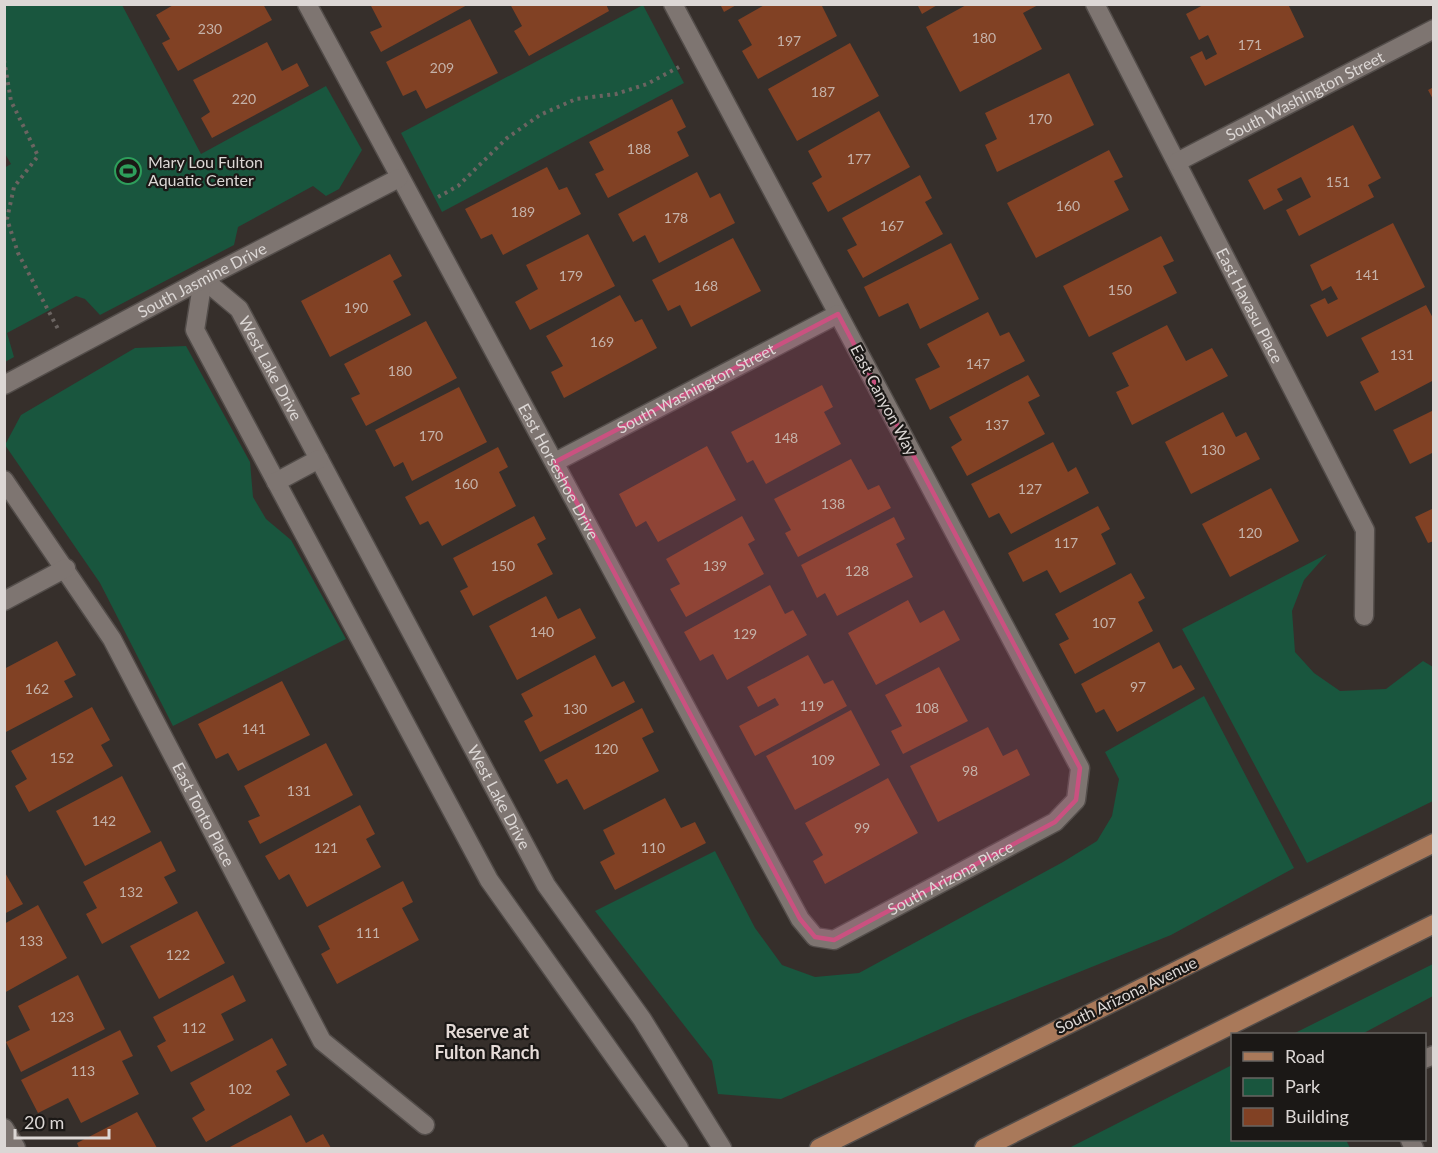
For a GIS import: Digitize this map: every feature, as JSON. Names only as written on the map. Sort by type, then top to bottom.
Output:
[{"type":"main road","name":"South Arizona Avenue","points":[[819,1149],[1434,843]]},
{"type":"main road","points":[[984,1149],[1434,924]]},
{"type":"street","name":"East Horseshoe Drive","points":[[307,4],[800,919],[815,937]]},
{"type":"street","name":"East Canyon Way","points":[[673,4],[1080,768],[1076,800]]},
{"type":"street","name":"East Havasu Place","points":[[1095,4],[1365,530],[1364,616]]},
{"type":"street","name":"South Washington Street","points":[[1177,162],[1434,29]]},
{"type":"street","name":"South Jasmine Drive","points":[[4,385],[399,178]]},
{"type":"street","name":"West Lake Drive","points":[[203,279],[239,309],[546,885],[642,1019],[722,1149]]},
{"type":"street","points":[[203,279],[195,330],[489,880],[679,1149]]},
{"type":"street","name":"South Washington Street","points":[[555,462],[838,314]]},
{"type":"street","points":[[276,482],[319,459]]},
{"type":"street","name":"East Tonto Place","points":[[4,480],[66,568],[112,639],[322,1041],[425,1125]]},
{"type":"street","points":[[4,601],[66,568]]},
{"type":"street","name":"South Arizona Place","points":[[815,937],[834,940],[1055,822],[1076,800]]},
{"type":"street","points":[[4,1128],[16,1149]]},
{"type":"path","points":[[418,212],[458,186],[507,138],[540,115],[576,99],[616,94],[647,84],[700,56]]},
{"type":"path","points":[[4,60],[11,101],[38,156],[14,187],[7,219],[18,253],[69,350]]},
{"type":"highlighted area","points":[[838,314],[1080,768],[1076,800],[1055,822],[834,940],[815,937],[800,919],[555,462]]},
{"type":"green space","points":[[5,4],[122,5],[201,154],[326,86],[362,150],[339,189],[326,196],[313,186],[238,227],[234,245],[100,315],[85,299],[76,296],[7,333],[14,357],[5,362],[4,168],[11,164],[4,152]]},
{"type":"green space","points":[[643,5],[684,83],[442,212],[401,133]]},
{"type":"green space","points":[[186,346],[250,462],[253,497],[266,519],[291,540],[346,639],[173,726],[100,583],[5,445],[21,415],[135,348]]},
{"type":"green space","points":[[1327,554],[1304,580],[1292,611],[1295,652],[1314,673],[1340,691],[1386,689],[1423,661],[1433,667],[1433,801],[1307,863],[1182,629]]},
{"type":"green space","points":[[1204,696],[1294,868],[1171,935],[963,1019],[781,1099],[718,1094],[712,1061],[595,911],[715,851],[755,928],[782,965],[815,977],[859,973],[1063,862],[1097,841],[1112,816],[1119,779],[1105,752]]},
{"type":"green space","points":[[1433,964],[1433,996],[1364,1033],[1295,1033]]},
{"type":"green space","points":[[1231,1066],[1231,1141],[1346,1141],[1350,1148],[1069,1148]]},
{"type":"building","points":[[175,4],[263,4],[272,20],[178,71],[162,43],[170,39],[156,15]]},
{"type":"building","points":[[370,4],[469,4],[381,52],[370,32],[382,27]]},
{"type":"building","points":[[510,4],[606,4],[609,11],[529,56],[514,31],[522,26]]},
{"type":"building","points":[[720,4],[738,4],[724,12]]},
{"type":"building","points":[[766,4],[821,4],[837,36],[758,79],[742,51],[752,45],[738,20]]},
{"type":"building","points":[[917,4],[939,4],[922,14]]},
{"type":"building","points":[[968,4],[1040,4],[1023,13],[1042,49],[960,92],[926,27]]},
{"type":"building","points":[[1205,4],[1288,4],[1304,37],[1205,86],[1190,57],[1202,51],[1206,60],[1217,54],[1208,35],[1199,40],[1186,14]]},
{"type":"building","points":[[470,19],[498,73],[426,109],[416,90],[403,96],[386,62]]},
{"type":"building","points":[[267,42],[282,71],[297,63],[309,86],[212,138],[201,118],[210,112],[193,80]]},
{"type":"building","points":[[850,43],[879,96],[797,141],[768,89]]},
{"type":"building","points":[[1069,73],[1094,125],[997,172],[985,145],[997,139],[985,113]]},
{"type":"building","points":[[1434,87],[1434,101],[1428,90]]},
{"type":"building","points":[[672,99],[686,127],[677,132],[689,156],[608,198],[595,174],[604,170],[589,142]]},
{"type":"building","points":[[879,111],[910,167],[828,212],[812,183],[822,177],[808,151]]},
{"type":"building","points":[[1353,125],[1381,178],[1368,185],[1374,197],[1299,236],[1286,210],[1311,197],[1301,177],[1277,189],[1283,200],[1264,210],[1248,180]]},
{"type":"building","points":[[1109,150],[1123,177],[1114,181],[1129,210],[1036,258],[1007,203]]},
{"type":"building","points":[[547,167],[559,190],[567,187],[581,214],[503,255],[492,234],[481,239],[465,209]]},
{"type":"building","points":[[697,172],[710,198],[720,193],[735,223],[659,263],[645,235],[633,242],[618,214]]},
{"type":"building","points":[[920,175],[932,198],[925,202],[943,234],[863,278],[847,250],[857,245],[842,218]]},
{"type":"building","points":[[1393,223],[1425,287],[1327,337],[1310,305],[1325,298],[1328,304],[1338,299],[1331,286],[1322,291],[1310,265]]},
{"type":"building","points":[[588,234],[615,286],[530,330],[515,302],[538,289],[526,265]]},
{"type":"building","points":[[1161,236],[1174,261],[1163,266],[1177,293],[1089,337],[1063,286]]},
{"type":"building","points":[[733,238],[761,291],[691,327],[680,305],[668,311],[652,280]]},
{"type":"building","points":[[951,243],[979,299],[920,329],[908,303],[879,317],[864,287]]},
{"type":"building","points":[[390,254],[402,276],[393,281],[411,315],[330,357],[301,301]]},
{"type":"building","points":[[620,295],[635,322],[642,319],[657,348],[564,398],[551,372],[563,366],[546,336]]},
{"type":"building","points":[[1426,305],[1434,320],[1434,380],[1375,411],[1360,382],[1379,372],[1361,338]]},
{"type":"building","points":[[988,312],[1000,336],[1009,332],[1025,361],[930,410],[915,379],[940,367],[927,344]]},
{"type":"building","points":[[426,321],[457,378],[366,426],[351,398],[360,394],[344,364]]},
{"type":"building","points":[[1167,325],[1186,361],[1212,348],[1228,376],[1132,425],[1116,392],[1129,386],[1112,353]]},
{"type":"building","points":[[1028,375],[1040,396],[1028,402],[1045,434],[967,476],[951,447],[962,440],[949,417]]},
{"type":"building","points":[[822,385],[833,407],[824,412],[841,444],[766,484],[753,460],[747,463],[731,432]]},
{"type":"building","points":[[459,387],[487,442],[412,481],[403,462],[394,467],[375,430]]},
{"type":"building","points":[[1434,410],[1434,452],[1410,464],[1393,430]]},
{"type":"building","points":[[1223,412],[1236,437],[1246,432],[1260,459],[1191,494],[1165,442]]},
{"type":"building","points":[[1053,442],[1068,472],[1076,467],[1089,493],[1011,534],[999,513],[989,518],[971,484]]},
{"type":"building","points":[[707,446],[736,500],[658,542],[646,521],[636,527],[619,494]]},
{"type":"building","points":[[498,447],[508,467],[499,472],[516,506],[442,546],[428,521],[420,525],[405,497]]},
{"type":"building","points":[[851,459],[868,490],[879,485],[891,508],[798,557],[785,533],[791,530],[774,499]]},
{"type":"building","points":[[1271,488],[1299,541],[1230,577],[1202,524]]},
{"type":"building","points":[[1098,506],[1110,529],[1101,534],[1116,564],[1060,593],[1047,570],[1023,582],[1008,553]]},
{"type":"building","points":[[1434,508],[1434,541],[1428,543],[1415,517]]},
{"type":"building","points":[[534,516],[546,539],[537,544],[553,574],[473,616],[460,591],[468,587],[453,558]]},
{"type":"building","points":[[742,516],[755,540],[748,544],[764,574],[686,617],[670,589],[680,584],[666,559]]},
{"type":"building","points":[[894,517],[905,539],[896,544],[913,577],[837,616],[825,593],[817,598],[801,565]]},
{"type":"building","points":[[1131,573],[1145,598],[1138,602],[1153,631],[1075,674],[1059,644],[1069,639],[1055,614]]},
{"type":"building","points":[[770,585],[785,614],[793,610],[807,635],[727,680],[713,654],[700,661],[684,632]]},
{"type":"building","points":[[546,596],[558,619],[580,608],[596,638],[517,680],[489,626]]},
{"type":"building","points":[[908,600],[920,623],[944,610],[960,640],[876,685],[848,633]]},
{"type":"building","points":[[57,641],[76,675],[64,681],[73,697],[4,733],[4,669]]},
{"type":"building","points":[[1159,642],[1173,669],[1181,665],[1195,689],[1117,732],[1104,709],[1096,713],[1081,684]]},
{"type":"building","points":[[595,655],[612,687],[624,681],[635,702],[540,752],[524,721],[533,716],[521,694]]},
{"type":"building","points":[[808,655],[824,684],[833,680],[847,706],[755,756],[739,726],[779,705],[775,698],[758,707],[747,687]]},
{"type":"building","points":[[939,667],[968,721],[903,754],[891,731],[902,726],[885,695]]},
{"type":"building","points":[[282,681],[310,735],[238,771],[228,753],[216,759],[198,724]]},
{"type":"building","points":[[92,707],[110,740],[101,745],[113,766],[29,812],[15,786],[27,779],[11,751]]},
{"type":"building","points":[[642,708],[654,732],[642,738],[659,771],[584,810],[567,779],[557,784],[544,760]]},
{"type":"building","points":[[851,710],[880,765],[795,810],[766,756]]},
{"type":"building","points":[[988,727],[1003,756],[1017,749],[1030,775],[938,822],[910,766]]},
{"type":"building","points":[[326,743],[353,795],[260,844],[248,821],[260,816],[244,786]]},
{"type":"building","points":[[122,776],[151,832],[85,866],[56,811]]},
{"type":"building","points":[[888,778],[918,833],[825,884],[813,861],[823,855],[805,823]]},
{"type":"building","points":[[665,798],[681,828],[695,822],[706,843],[615,890],[600,862],[615,854],[603,830]]},
{"type":"building","points":[[360,805],[375,834],[366,839],[381,867],[307,907],[289,874],[279,880],[265,856]]},
{"type":"building","points":[[161,841],[176,871],[164,877],[178,903],[102,944],[86,914],[97,908],[83,882]]},
{"type":"building","points":[[4,871],[23,904],[4,914]]},
{"type":"building","points":[[403,881],[413,902],[402,908],[419,940],[337,984],[321,954],[330,949],[318,926]]},
{"type":"building","points":[[38,905],[67,958],[4,993],[4,924]]},
{"type":"building","points":[[197,911],[225,963],[159,999],[130,946]]},
{"type":"building","points":[[78,975],[105,1029],[21,1072],[6,1042],[30,1030],[18,1006]]},
{"type":"building","points":[[233,975],[246,1001],[221,1014],[234,1040],[171,1072],[157,1046],[166,1041],[153,1017]]},
{"type":"building","points":[[120,1030],[133,1056],[122,1061],[139,1094],[81,1123],[68,1098],[38,1113],[21,1080]]},
{"type":"building","points":[[272,1038],[287,1065],[276,1071],[290,1095],[206,1142],[192,1118],[205,1110],[190,1083]]},
{"type":"building","points":[[137,1112],[157,1148],[79,1148],[77,1143]]},
{"type":"building","points":[[291,1115],[306,1143],[323,1134],[331,1148],[228,1148]]},
{"type":"place","name":"Mary Lou Fulton Aquatic Center","points":[[128,171]]},
{"type":"district","name":"Reserve at Fulton Ranch","points":[[487,1042]]}]
